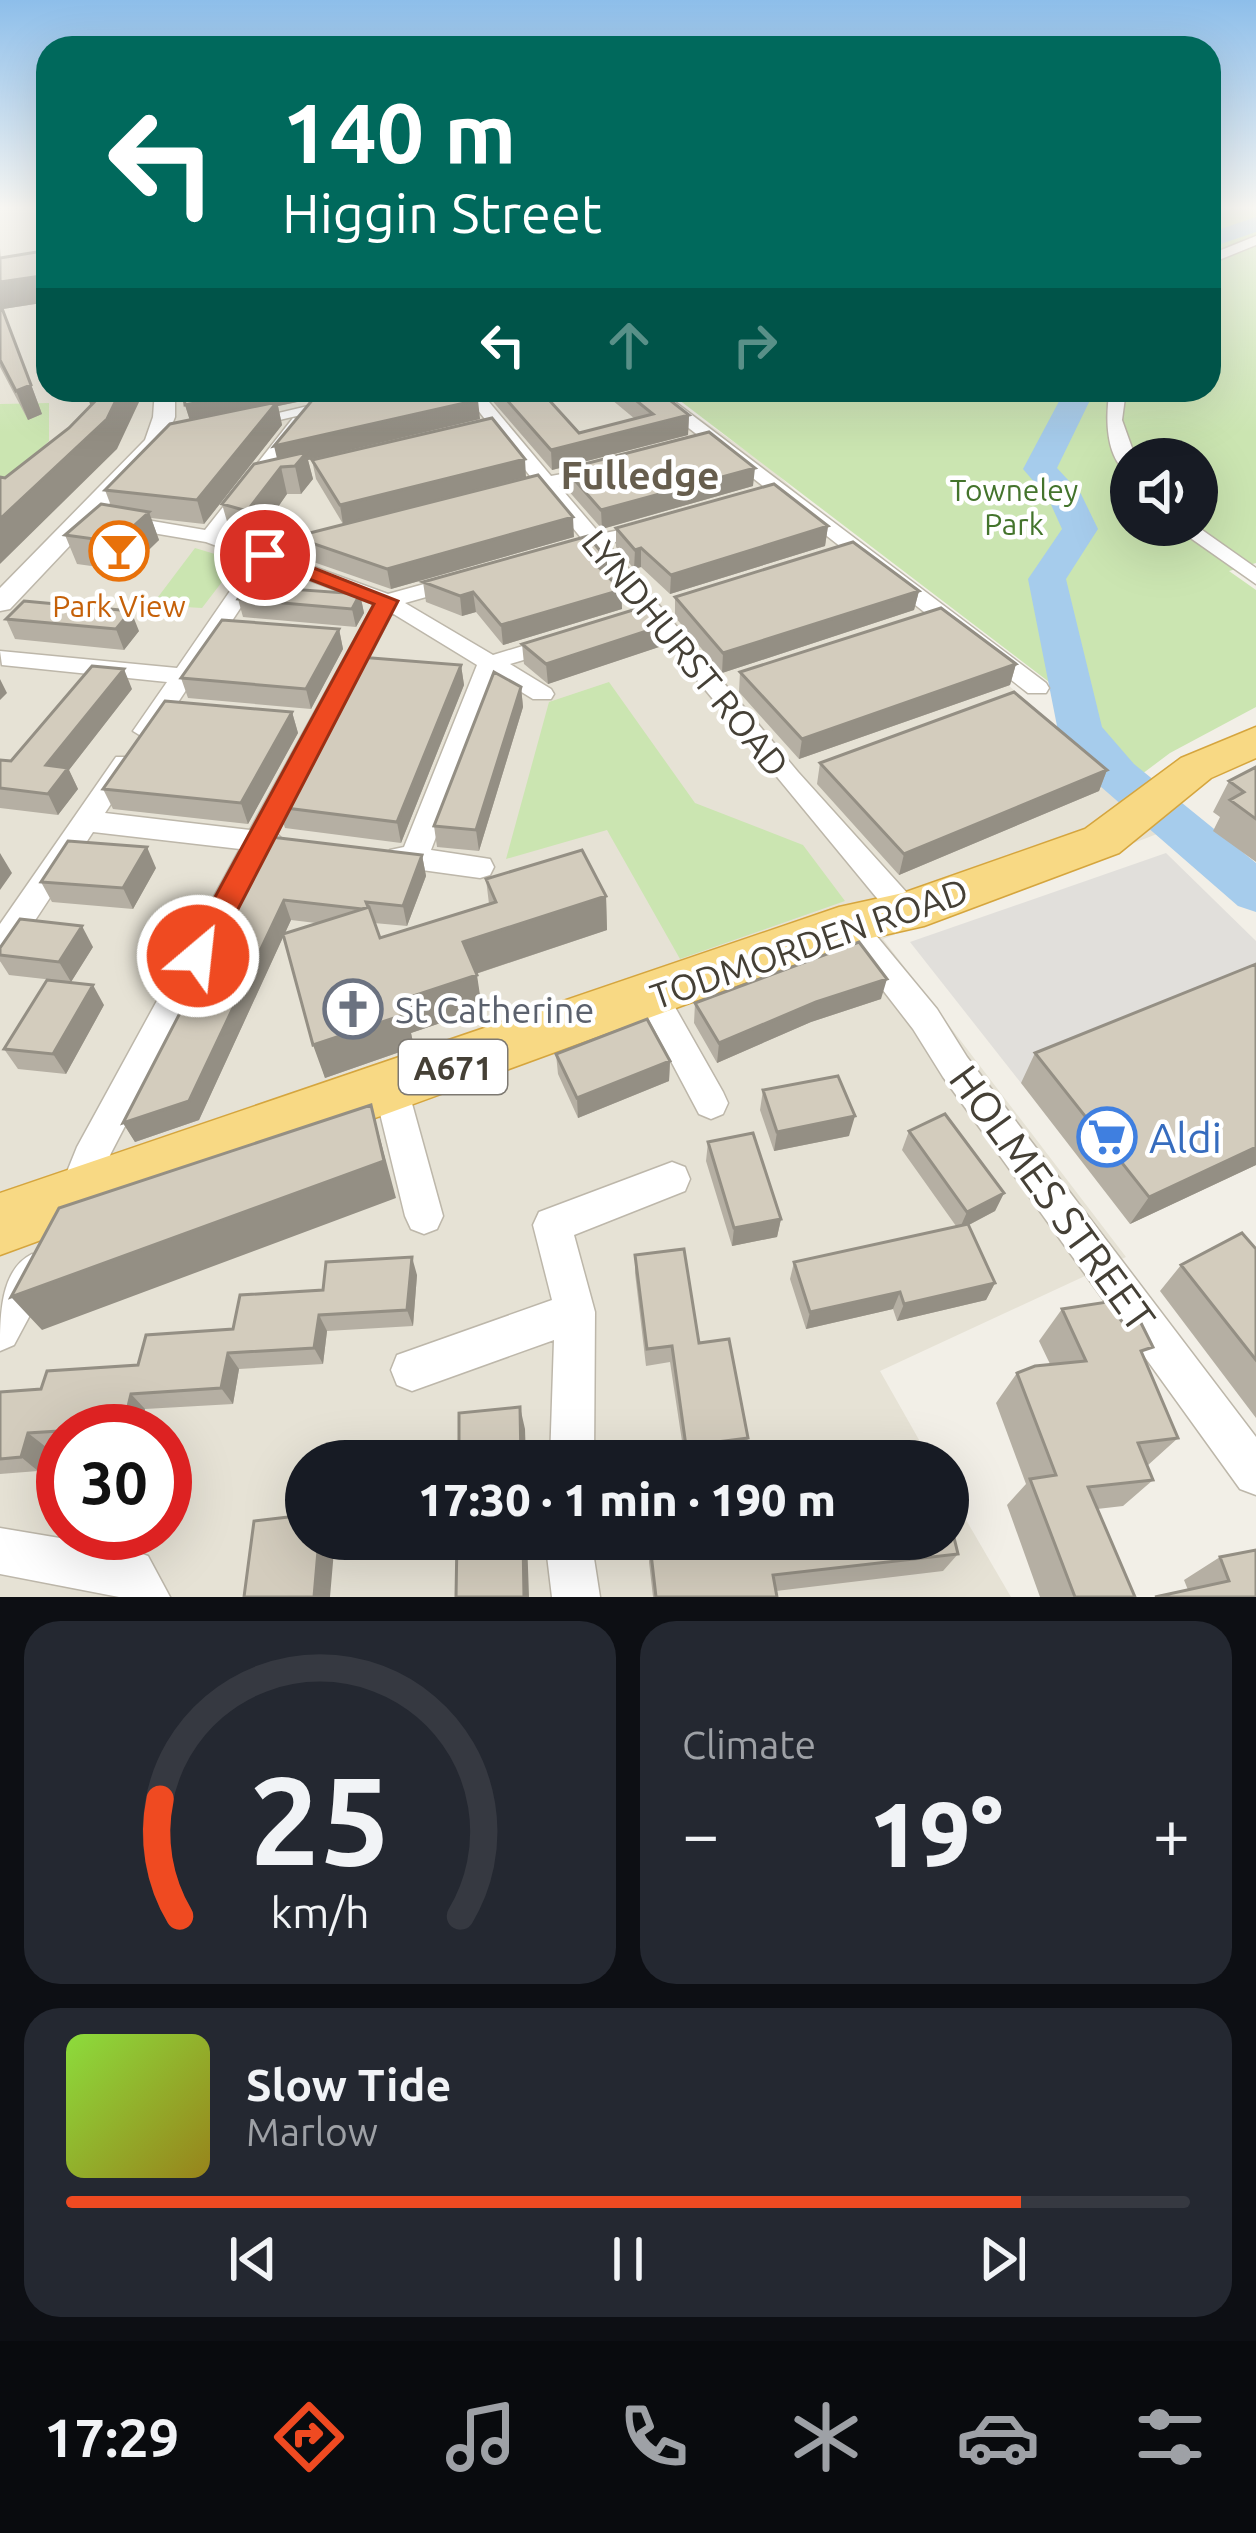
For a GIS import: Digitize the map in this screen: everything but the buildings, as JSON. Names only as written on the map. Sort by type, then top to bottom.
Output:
[{"type":"highway","name":"TODMORDEN ROAD","points":[[0,1224],[849,924],[906,912],[1102,841],[1196,768],[1253,748]]},
{"type":"street","points":[[0,603],[166,440],[167,402]]},
{"type":"street","points":[[219,428],[342,402]]},
{"type":"street","name":"LYNDHURST ROAD","points":[[476,402],[490,427],[547,483],[653,612],[726,684],[906,912]]},
{"type":"street","points":[[664,402],[1025,692]]},
{"type":"street","points":[[1116,402],[1113,420],[1120,438]]},
{"type":"street","points":[[210,537],[309,409]]},
{"type":"street","points":[[677,448],[712,439]]},
{"type":"street","points":[[485,499],[625,462]]},
{"type":"street","points":[[251,484],[290,474]]},
{"type":"street","points":[[742,500],[778,490]]},
{"type":"street","points":[[82,518],[210,537],[387,601],[542,694]]},
{"type":"street","points":[[533,560],[660,524]]},
{"type":"street","points":[[0,948],[86,821],[173,709],[184,676],[227,628],[265,555],[345,535]]},
{"type":"street","points":[[1211,546],[1255,577]]},
{"type":"street","points":[[0,1331],[77,1195],[95,1148],[260,842],[311,722],[356,638],[387,601],[470,578]]},
{"type":"street","points":[[490,663],[592,631]]},
{"type":"street","points":[[2,658],[184,676]]},
{"type":"street","points":[[414,859],[490,663]]},
{"type":"street","points":[[86,821],[298,846]]},
{"type":"street","points":[[375,855],[480,867]]},
{"type":"street","name":"HOLMES STREET","points":[[849,924],[925,1019],[955,1067],[1256,1473]]},
{"type":"street","points":[[652,995],[711,1103]]},
{"type":"street","points":[[391,1089],[424,1216]]},
{"type":"street","points":[[572,1440],[575,1312],[552,1225],[672,1179]]},
{"type":"street","points":[[412,1370],[575,1312]]},
{"type":"street","points":[[0,1551],[131,1573],[146,1597]]},
{"type":"street","points":[[571,1560],[576,1597]]},
{"type":"shaded area","points":[[0,284],[36,284],[36,402],[676,402],[767,465],[1041,715],[1047,740],[1157,834],[883,939],[1126,1257],[880,1371],[919,1440],[285,1440],[285,1560],[969,1560],[969,1525],[1011,1597],[0,1597]]},
{"type":"shaded area","name":"Aldi","points":[[1166,853],[1256,941],[1256,986],[1021,1083],[910,942]]},
{"type":"green space","name":"Towneley Park","points":[[1221,284],[1256,284],[1256,563],[1229,571],[1256,590],[1256,707],[1170,753],[1118,792],[1075,757],[1053,685],[682,402],[1221,402]]},
{"type":"green space","points":[[49,403],[49,441],[0,487],[0,404]]},
{"type":"green space","points":[[195,548],[238,561],[202,608],[152,605]]},
{"type":"green space","points":[[609,682],[695,803],[803,845],[845,901],[680,959],[607,830],[506,859],[549,702]]},
{"type":"waterway","points":[[1074,402],[1040,469],[1064,494],[1080,529],[1047,579],[1080,731],[1117,775],[1256,892]]},
{"type":"place","name":"Park View","points":[[119,551]]},
{"type":"place","name":"St Catherine","points":[[353,1009]]},
{"type":"place","name":"Aldi","points":[[1107,1137]]},
{"type":"district","name":"Fulledge","points":[[640,474]]},
{"type":"route","points":[[198,956],[387,601],[265,555]]}]
